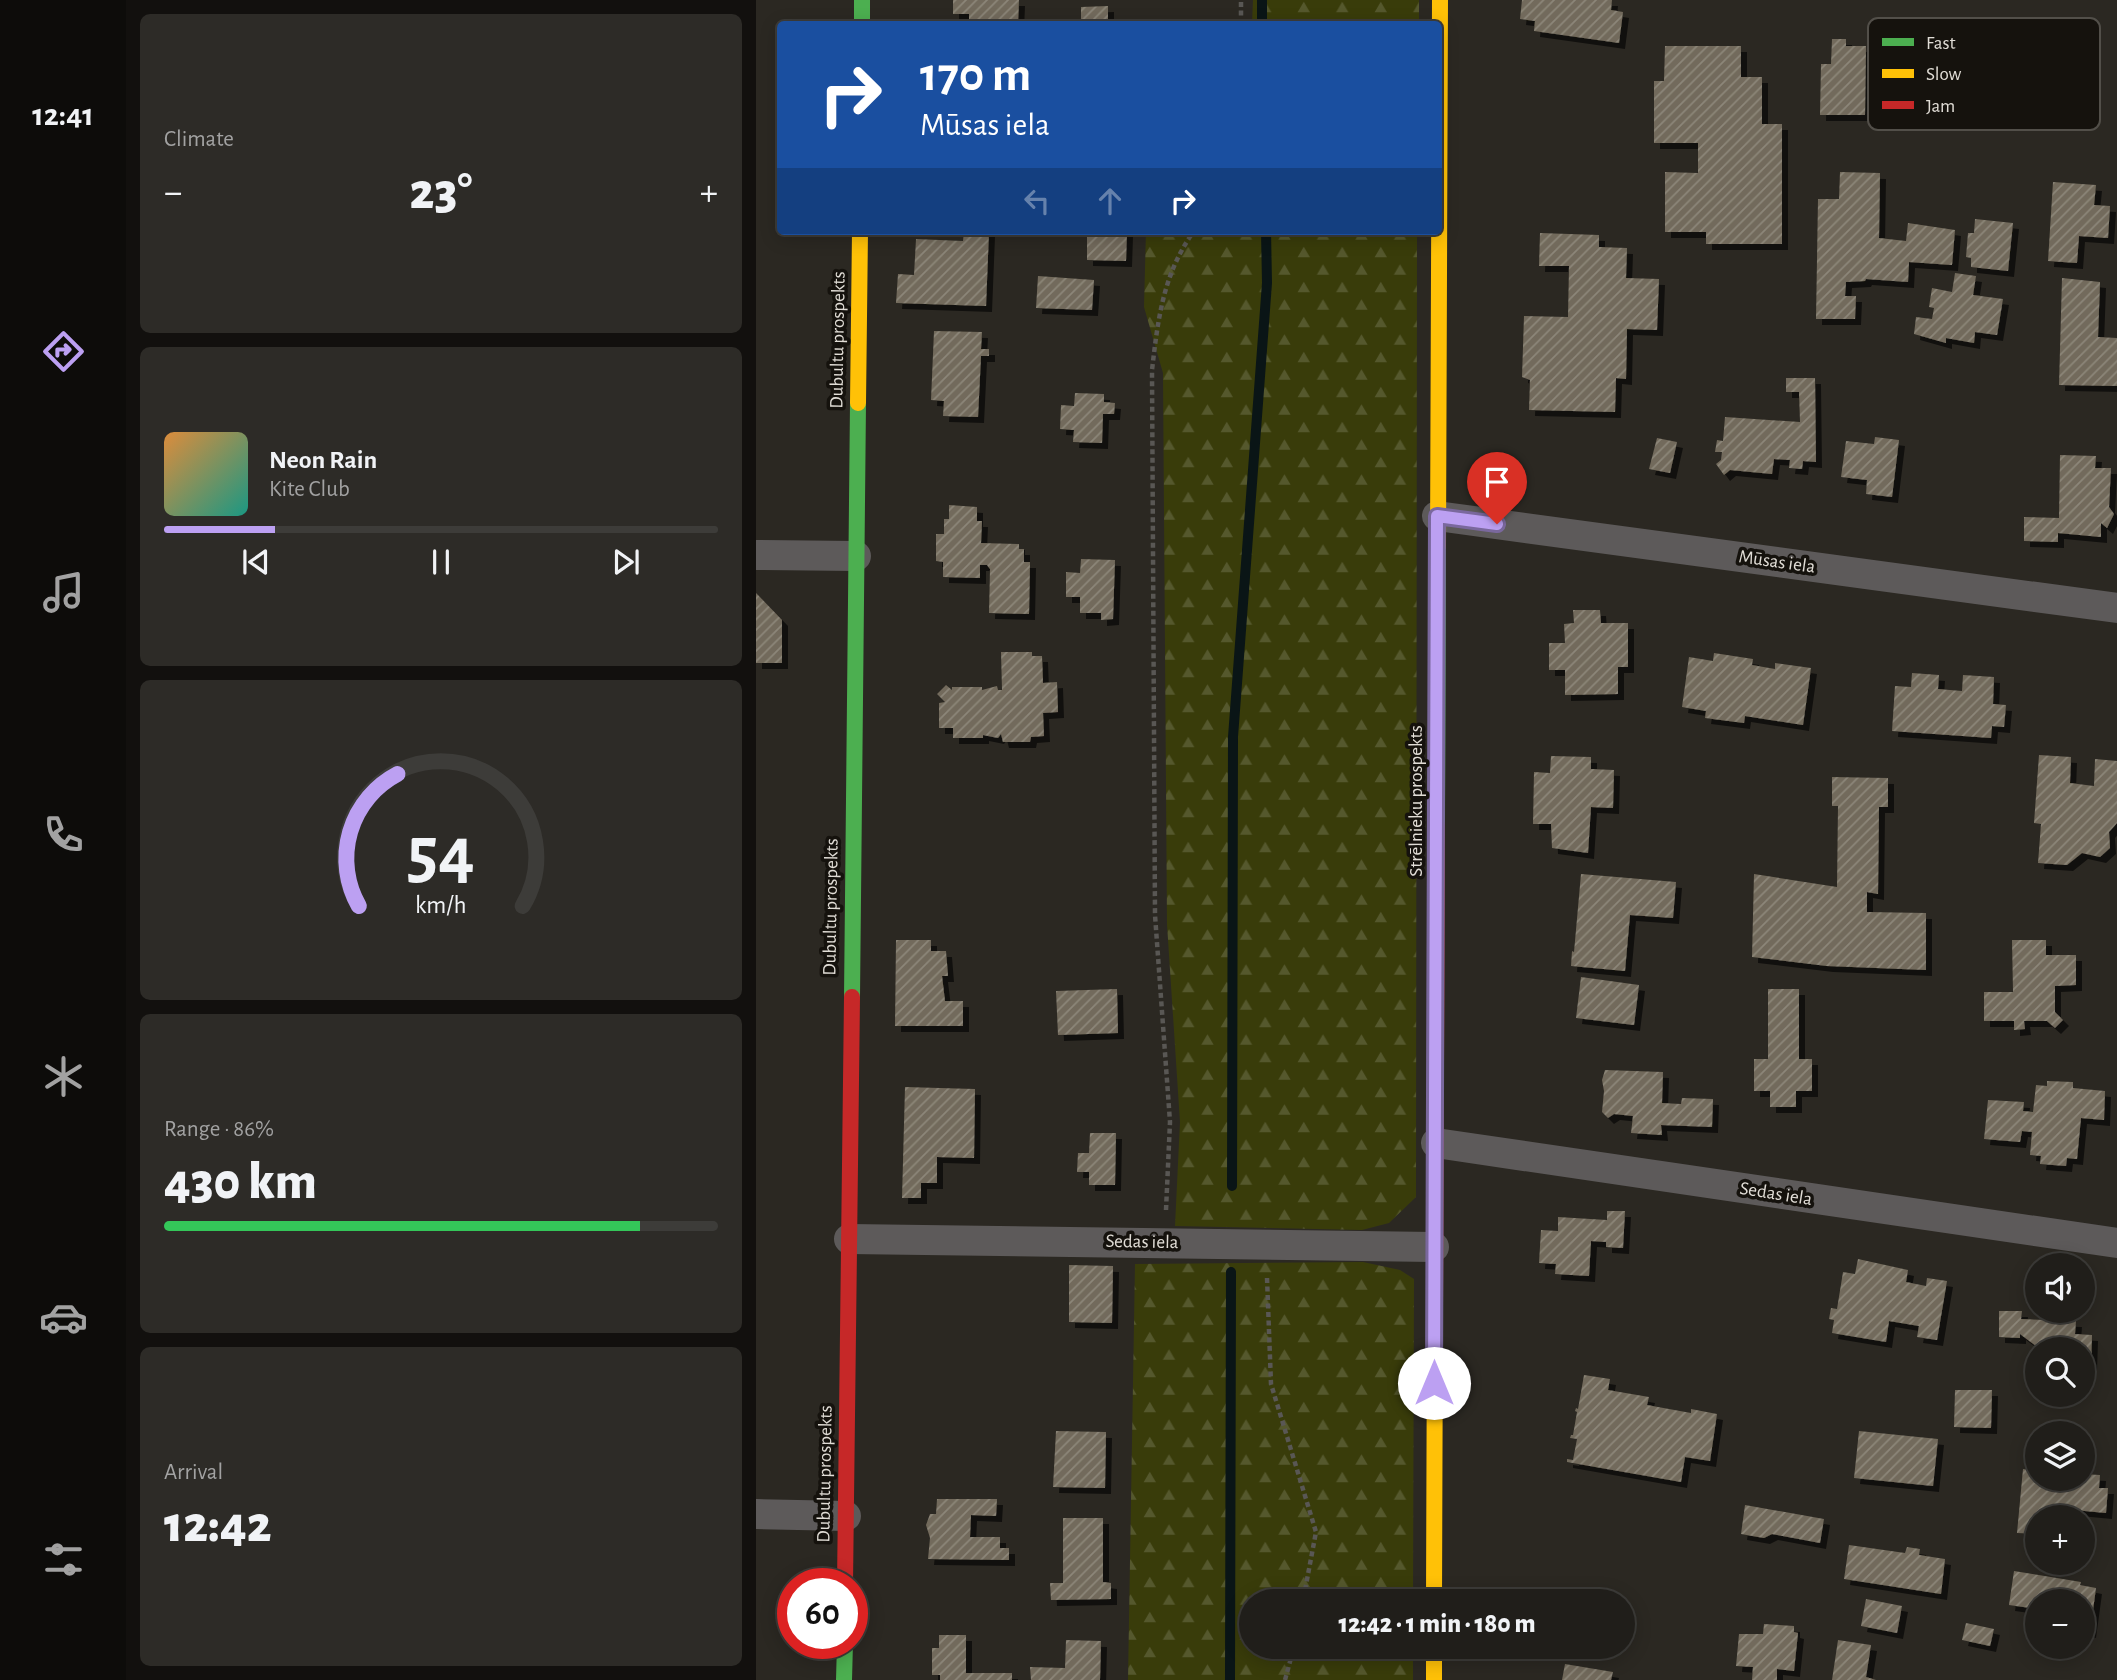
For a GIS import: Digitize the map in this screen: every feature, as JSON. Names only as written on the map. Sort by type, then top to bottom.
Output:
[{"type":"main road","points":[[862,0],[862,21]]},
{"type":"main road","name":"Strēlnieku prospekts","points":[[1440,0],[1440,21]]},
{"type":"main road","name":"Dubultu prospekts","points":[[845,1568],[860,235]]},
{"type":"main road","name":"Strēlnieku prospekts","points":[[1434,1589],[1439,235]]},
{"type":"main road","points":[[844,1680],[845,1659]]},
{"type":"main road","points":[[1434,1659],[1434,1680]]},
{"type":"street","name":"Mūsas iela","points":[[1437,516],[2117,608]]},
{"type":"street","points":[[756,555],[856,556]]},
{"type":"street","name":"Sedas iela","points":[[1436,1143],[2117,1243]]},
{"type":"street","name":"Sedas iela","points":[[849,1238],[1434,1247]]},
{"type":"street","points":[[756,1514],[846,1516]]},
{"type":"path","points":[[1241,0],[1241,21]]},
{"type":"path","points":[[1164,1243],[1170,1122],[1155,915],[1152,370],[1160,306],[1180,251],[1191,235]]},
{"type":"path","points":[[1268,1245],[1271,1384],[1316,1532],[1305,1589]]},
{"type":"path","points":[[1285,1680],[1291,1659]]},
{"type":"green space","points":[[1253,0],[1419,0],[1419,21],[1252,21]]},
{"type":"green space","points":[[1146,235],[1417,235],[1416,1197],[1389,1223],[1362,1230],[1175,1226],[1180,1122],[1167,924],[1163,373],[1144,307]]},
{"type":"green space","points":[[1363,1262],[1400,1270],[1414,1279],[1413,1589],[1239,1589],[1239,1659],[1413,1659],[1413,1680],[1128,1680],[1135,1264]]},
{"type":"building","points":[[953,0],[1019,0],[1018,21],[969,21],[969,14],[953,14]]},
{"type":"building","points":[[1522,0],[1612,0],[1611,10],[1623,12],[1619,43],[1534,31],[1535,21],[1520,19]]},
{"type":"building","points":[[1108,6],[1108,20],[1128,21],[1081,21],[1081,7]]},
{"type":"building","points":[[1832,39],[1846,39],[1846,46],[1866,46],[1865,115],[1820,115],[1821,64],[1831,64]]},
{"type":"building","points":[[1665,46],[1741,46],[1741,77],[1762,77],[1762,124],[1782,124],[1782,244],[1706,244],[1706,232],[1665,232],[1665,172],[1698,173],[1698,143],[1654,143],[1654,81],[1664,81]]},
{"type":"building","points":[[1840,172],[1880,173],[1879,238],[1906,241],[1908,223],[1955,230],[1952,265],[1909,262],[1908,282],[1866,279],[1846,282],[1845,296],[1856,296],[1855,319],[1816,319],[1818,199],[1839,199]]},
{"type":"building","points":[[2053,182],[2096,185],[2094,205],[2110,206],[2108,238],[2079,236],[2077,263],[2048,261]]},
{"type":"building","points":[[1975,219],[2013,223],[2008,271],[1971,267],[1971,258],[1966,257],[1968,233],[1974,233]]},
{"type":"building","points":[[1540,233],[1599,235],[1599,247],[1627,248],[1626,278],[1659,279],[1657,330],[1627,329],[1626,379],[1616,378],[1615,412],[1529,410],[1530,380],[1522,377],[1524,316],[1568,317],[1569,266],[1539,266]]},
{"type":"building","points":[[964,235],[989,235],[986,306],[896,303],[898,274],[914,275],[916,239],[963,241]]},
{"type":"building","points":[[1087,235],[1127,235],[1126,261],[1087,260]]},
{"type":"building","points":[[1955,273],[1976,276],[1973,295],[2003,299],[1997,335],[1975,332],[1974,343],[1946,338],[1946,343],[1914,334],[1916,317],[1932,319],[1934,308],[1929,307],[1932,288],[1952,292]]},
{"type":"building","points":[[1038,276],[1094,280],[1092,310],[1036,308]]},
{"type":"building","points":[[2062,278],[2100,282],[2098,337],[2117,338],[2117,386],[2059,385]]},
{"type":"building","points":[[934,331],[982,332],[981,349],[989,349],[989,356],[981,356],[978,417],[943,416],[944,401],[931,400]]},
{"type":"building","points":[[1786,378],[1815,378],[1816,462],[1803,461],[1802,469],[1789,468],[1790,460],[1774,459],[1772,474],[1730,470],[1724,475],[1716,464],[1721,460],[1722,452],[1715,452],[1717,440],[1723,441],[1725,417],[1800,422],[1799,392],[1786,392]]},
{"type":"building","points":[[1075,393],[1104,394],[1104,402],[1115,403],[1114,414],[1103,414],[1102,443],[1073,442],[1074,430],[1060,429],[1061,405],[1074,406]]},
{"type":"building","points":[[1875,437],[1899,440],[1892,497],[1866,494],[1867,480],[1841,477],[1846,441],[1874,444]]},
{"type":"building","points":[[1657,438],[1677,442],[1670,473],[1649,469]]},
{"type":"building","points":[[2060,455],[2096,456],[2095,468],[2111,468],[2109,507],[2114,514],[2107,528],[2101,523],[2101,537],[2058,533],[2058,542],[2024,541],[2024,517],[2059,518]]},
{"type":"building","points":[[949,505],[977,507],[977,521],[982,521],[981,543],[1019,544],[1019,549],[1024,549],[1024,562],[1030,562],[1029,614],[989,613],[990,569],[987,565],[980,565],[980,578],[943,577],[943,562],[936,561],[936,534],[944,534],[944,519],[949,519]]},
{"type":"building","points":[[1081,559],[1115,560],[1113,619],[1101,620],[1101,613],[1080,613],[1080,597],[1066,597],[1066,572],[1080,573]]},
{"type":"building","points":[[756,593],[782,620],[782,663],[756,663]]},
{"type":"building","points":[[1573,610],[1600,610],[1601,623],[1628,623],[1628,667],[1618,667],[1618,694],[1565,695],[1565,670],[1549,670],[1549,643],[1565,643],[1564,624],[1574,623]]},
{"type":"building","points":[[1001,652],[1032,652],[1032,656],[1042,656],[1043,683],[1057,682],[1058,712],[1043,713],[1044,736],[1031,737],[1030,742],[1003,742],[1001,734],[998,738],[983,735],[983,738],[953,738],[953,728],[939,728],[939,703],[945,702],[937,694],[946,685],[952,690],[952,687],[982,687],[982,690],[997,686],[998,690],[1002,690]]},
{"type":"building","points":[[1714,653],[1753,659],[1752,665],[1775,669],[1775,663],[1811,668],[1803,725],[1745,716],[1744,723],[1705,718],[1706,711],[1682,707],[1689,657],[1713,661]]},
{"type":"building","points":[[1912,673],[1939,675],[1938,689],[1962,691],[1963,675],[1994,677],[1993,704],[2006,705],[2004,727],[1992,726],[1991,738],[1892,731],[1895,686],[1911,687]]},
{"type":"building","points":[[2039,755],[2071,757],[2070,783],[2094,786],[2095,759],[2117,761],[2117,823],[2109,832],[2110,848],[2100,857],[2082,853],[2067,865],[2038,863],[2041,824],[2034,823]]},
{"type":"building","points":[[1551,756],[1591,757],[1591,769],[1614,770],[1613,808],[1591,807],[1588,853],[1552,848],[1551,824],[1533,824],[1534,772],[1550,773]]},
{"type":"building","points":[[1832,777],[1888,778],[1888,807],[1879,807],[1878,894],[1867,892],[1867,912],[1926,913],[1926,970],[1827,966],[1752,957],[1754,874],[1837,887],[1838,806],[1832,806]]},
{"type":"building","points":[[1581,874],[1676,882],[1673,918],[1630,915],[1625,971],[1571,966]]},
{"type":"building","points":[[896,940],[931,940],[931,951],[946,951],[948,976],[942,976],[945,1001],[963,1001],[963,1026],[895,1026]]},
{"type":"building","points":[[2012,940],[2046,940],[2046,955],[2076,955],[2076,985],[2055,986],[2055,1012],[2063,1020],[2055,1028],[2047,1021],[2024,1021],[2025,1029],[2014,1030],[2014,1021],[1984,1021],[1984,992],[2013,992]]},
{"type":"building","points":[[1581,977],[1639,985],[1634,1025],[1576,1018]]},
{"type":"building","points":[[1117,989],[1118,1033],[1058,1035],[1056,991]]},
{"type":"building","points":[[1768,989],[1799,989],[1799,1059],[1812,1059],[1812,1091],[1796,1091],[1796,1107],[1770,1107],[1770,1091],[1754,1091],[1754,1059],[1768,1059]]},
{"type":"building","points":[[1605,1070],[1663,1072],[1662,1103],[1681,1104],[1682,1098],[1713,1099],[1712,1127],[1661,1125],[1662,1135],[1631,1133],[1633,1116],[1614,1114],[1608,1118],[1602,1112],[1602,1080]]},
{"type":"building","points":[[2047,1081],[2073,1082],[2073,1088],[2105,1091],[2104,1120],[2081,1118],[2077,1159],[2067,1158],[2066,1166],[2040,1164],[2041,1156],[2030,1155],[2032,1132],[2022,1131],[2020,1142],[1984,1139],[1988,1100],[2024,1102],[2023,1111],[2033,1112],[2036,1085],[2047,1086]]},
{"type":"building","points":[[905,1087],[975,1089],[974,1158],[937,1157],[937,1183],[921,1183],[921,1198],[902,1198]]},
{"type":"building","points":[[1090,1133],[1116,1133],[1115,1185],[1089,1185],[1089,1172],[1077,1172],[1078,1153],[1089,1153]]},
{"type":"building","points":[[1607,1211],[1625,1211],[1623,1248],[1606,1247],[1606,1242],[1591,1241],[1589,1276],[1555,1274],[1556,1264],[1539,1263],[1541,1230],[1558,1231],[1558,1217],[1607,1220]]},
{"type":"building","points":[[1858,1259],[1908,1270],[1906,1282],[1926,1286],[1927,1278],[1947,1281],[1937,1340],[1917,1337],[1919,1326],[1889,1321],[1886,1342],[1832,1333],[1834,1320],[1829,1319],[1831,1308],[1837,1309],[1843,1272],[1855,1274]]},
{"type":"building","points":[[1069,1265],[1113,1266],[1112,1323],[1069,1322]]},
{"type":"building","points":[[1999,1311],[2022,1311],[2021,1319],[2025,1319],[2025,1323],[2076,1323],[2075,1334],[2092,1335],[2025,1338],[2020,1334],[2020,1338],[1999,1337]]},
{"type":"building","points":[[1584,1375],[1610,1379],[1608,1390],[1649,1397],[1647,1405],[1691,1413],[1691,1409],[1717,1414],[1710,1461],[1685,1457],[1681,1482],[1567,1462],[1567,1459],[1573,1460],[1577,1439],[1570,1438],[1573,1435],[1575,1411],[1578,1409]]},
{"type":"building","points":[[1955,1390],[1992,1390],[1991,1428],[1954,1427]]},
{"type":"building","points":[[1056,1431],[1106,1432],[1105,1488],[1053,1487]]},
{"type":"building","points":[[1859,1431],[1938,1439],[1933,1486],[1854,1478]]},
{"type":"building","points":[[2023,1469],[2025,1491],[2095,1491],[2095,1475],[2100,1475],[2099,1488],[2108,1488],[2106,1513],[2095,1512],[2095,1505],[2025,1505],[2025,1533],[2017,1533]]},
{"type":"building","points":[[937,1499],[997,1499],[996,1516],[971,1515],[970,1537],[1000,1537],[1000,1548],[1009,1548],[1009,1560],[928,1559],[930,1538],[926,1525],[930,1514],[936,1514]]},
{"type":"building","points":[[1745,1505],[1824,1519],[1820,1543],[1772,1534],[1764,1538],[1741,1534]]},
{"type":"building","points":[[1063,1518],[1103,1518],[1103,1582],[1111,1583],[1111,1599],[1051,1600],[1050,1583],[1063,1583]]},
{"type":"building","points":[[1849,1545],[1905,1553],[1907,1547],[1920,1549],[1919,1555],[1945,1559],[1941,1594],[1844,1579]]},
{"type":"building","points":[[2014,1571],[2025,1575],[2081,1582],[2080,1585],[2096,1588],[2095,1595],[2095,1589],[2025,1589],[2025,1607],[2009,1605]]},
{"type":"building","points":[[1866,1599],[1902,1606],[1897,1633],[1861,1626]]},
{"type":"building","points":[[1966,1623],[1994,1629],[1990,1646],[1962,1640]]},
{"type":"building","points":[[1764,1624],[1794,1626],[1794,1632],[1798,1633],[1794,1671],[1777,1669],[1777,1680],[1752,1680],[1753,1667],[1736,1666],[1739,1634],[1763,1634]]},
{"type":"building","points":[[939,1635],[966,1635],[966,1673],[1012,1673],[1012,1680],[940,1680],[940,1675],[932,1675],[932,1648],[939,1648]]},
{"type":"building","points":[[1066,1640],[1101,1641],[1100,1680],[1031,1680],[1030,1667],[1065,1668]]},
{"type":"building","points":[[1838,1640],[1871,1645],[1866,1677],[1876,1680],[1832,1680]]},
{"type":"building","points":[[1565,1664],[1613,1672],[1611,1680],[1562,1680]]},
{"type":"waterway","points":[[1262,0],[1262,21]]},
{"type":"waterway","points":[[1232,1186],[1233,737],[1267,283],[1266,235]]},
{"type":"waterway","points":[[1230,1680],[1231,1272]]},
{"type":"traffic: fast","points":[[862,0],[862,21]]},
{"type":"traffic: fast","points":[[852,997],[858,403]]},
{"type":"traffic: fast","points":[[1437,825],[1438,546]]},
{"type":"traffic: fast","points":[[844,1680],[845,1659]]},
{"type":"traffic: slow","points":[[1440,0],[1440,21]]},
{"type":"traffic: slow","points":[[858,403],[860,235]]},
{"type":"traffic: slow","points":[[1438,546],[1439,235]]},
{"type":"traffic: slow","points":[[1434,1589],[1435,1309]]},
{"type":"traffic: slow","points":[[1434,1659],[1434,1680]]},
{"type":"traffic: jam","points":[[1435,1309],[1437,825]]},
{"type":"traffic: jam","points":[[845,1568],[852,997]]},
{"type":"route","points":[[1434,1383],[1437,516],[1497,524]]}]
